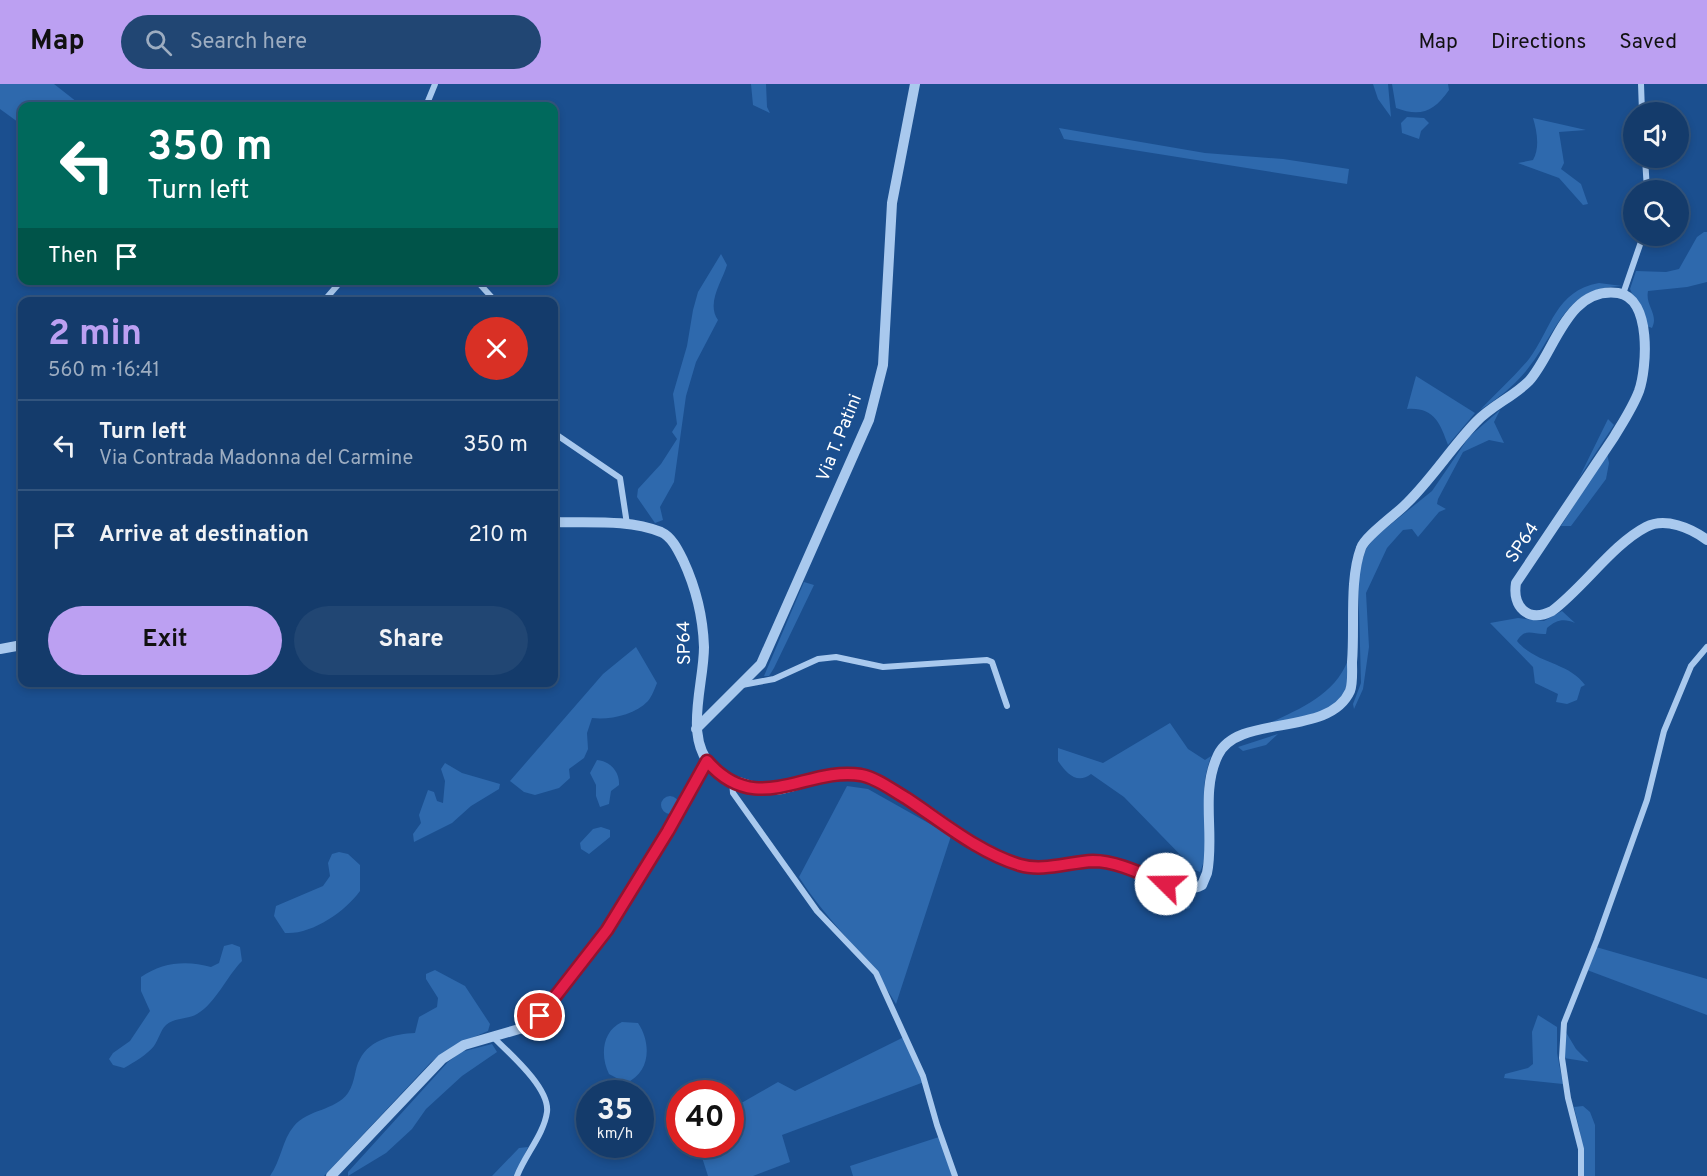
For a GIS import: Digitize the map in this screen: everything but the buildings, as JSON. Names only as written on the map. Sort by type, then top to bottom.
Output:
[{"type":"street","points":[[428,102],[435,84]]},
{"type":"street","name":"Via T. Patini","points":[[696,729],[761,664],[869,420],[883,365],[887,335],[888,253],[892,203],[915,84]]},
{"type":"street","points":[[1641,84],[1642,102]]},
{"type":"street","points":[[331,1176],[442,1059],[464,1045],[526,1028],[553,1001],[607,930],[668,831],[707,761],[717,773],[732,781],[758,788],[780,789],[824,777],[864,776],[885,785],[991,852],[1020,865],[1034,867],[1095,861],[1122,867],[1185,890],[1202,885],[1209,864],[1209,789],[1212,771],[1219,752],[1238,736],[1317,717],[1337,707],[1350,690],[1356,574],[1361,546],[1410,501],[1478,420],[1520,390],[1531,378],[1575,308],[1588,298],[1604,293],[1623,294],[1640,246]]},
{"type":"street","points":[[327,297],[338,285]]},
{"type":"street","points":[[481,285],[491,297]]},
{"type":"street","name":"SP64","points":[[1623,294],[1638,307],[1642,319],[1644,366],[1638,393],[1629,413],[1516,582],[1515,597],[1518,606],[1532,615],[1544,615],[1552,611],[1646,526],[1671,524],[1689,529],[1707,540]]},
{"type":"street","points":[[558,436],[620,478],[627,524]]},
{"type":"street","name":"SP64","points":[[558,522],[627,524],[663,533],[675,545],[691,576],[700,607],[704,647],[696,729],[699,746],[707,761]]},
{"type":"street","points":[[0,649],[18,646]]},
{"type":"street","points":[[1581,1176],[1581,1149],[1568,1098],[1562,1058],[1564,1023],[1597,940],[1647,800],[1664,731],[1691,666],[1707,647]]},
{"type":"street","points":[[741,685],[774,679],[818,659],[836,657],[884,667],[987,660],[992,662],[1007,706]]},
{"type":"street","points":[[732,781],[733,793],[817,911],[876,973],[887,992],[923,1076],[955,1176]]},
{"type":"street","points":[[493,1037],[532,1078],[545,1099],[547,1111],[517,1176]]},
{"type":"shaded area","points":[[0,84],[54,84],[77,102],[18,102],[18,122],[0,109]]},
{"type":"shaded area","points":[[751,84],[766,84],[767,107],[770,113],[753,105]]},
{"type":"shaded area","points":[[1373,84],[1388,84],[1391,117],[1378,99]]},
{"type":"shaded area","points":[[1392,84],[1448,84],[1449,90],[1432,108],[1412,112],[1396,108]]},
{"type":"shaded area","points":[[1407,117],[1424,118],[1429,123],[1421,131],[1419,139],[1402,133],[1401,123]]},
{"type":"shaded area","points":[[1533,118],[1586,130],[1559,132],[1564,163],[1561,169],[1581,184],[1588,204],[1583,205],[1559,178],[1518,163],[1533,160],[1537,150]]},
{"type":"shaded area","points":[[1059,128],[1205,153],[1283,159],[1349,169],[1347,184],[1064,139]]},
{"type":"shaded area","points":[[1707,232],[1707,282],[1687,287],[1648,291],[1648,301],[1654,323],[1652,328],[1647,326],[1630,289],[1636,271],[1666,272],[1679,269],[1697,237]]},
{"type":"shaded area","points":[[721,254],[727,265],[714,300],[718,320],[696,362],[686,396],[674,482],[660,507],[663,520],[655,523],[637,497],[638,489],[661,464],[677,439],[672,432],[677,424],[673,394],[687,346],[698,292]]},
{"type":"shaded area","points":[[1599,283],[1622,286],[1602,288],[1574,303],[1521,377],[1480,410],[1529,359],[1564,302],[1584,287]]},
{"type":"shaded area","points":[[1416,376],[1475,413],[1448,445],[1435,418],[1424,411],[1407,409]]},
{"type":"shaded area","points":[[1500,410],[1494,422],[1504,443],[1489,440],[1463,452],[1438,499],[1437,504],[1446,509],[1439,512],[1418,537],[1412,529],[1403,530],[1387,548],[1366,593],[1369,647],[1363,689],[1354,709],[1353,704],[1361,683],[1358,573],[1366,549],[1375,537],[1432,491],[1469,437]]},
{"type":"shaded area","points":[[1608,419],[1614,425],[1579,478]]},
{"type":"shaded area","points":[[1607,453],[1609,463],[1606,479],[1571,526],[1561,526]]},
{"type":"shaded area","points":[[804,582],[814,585],[774,668],[769,676],[764,676]]},
{"type":"shaded area","points":[[1562,611],[1575,623],[1564,620],[1557,622],[1547,628],[1546,634],[1526,633],[1517,641],[1533,654],[1578,677],[1585,685],[1581,687],[1577,700],[1567,704],[1556,702],[1558,694],[1535,683],[1533,667],[1490,623],[1518,618],[1544,621]]},
{"type":"shaded area","points":[[636,647],[657,683],[648,701],[636,710],[622,715],[592,718],[587,733],[588,749],[584,758],[569,769],[570,778],[559,788],[535,795],[524,792],[510,781],[603,674]]},
{"type":"shaded area","points":[[1348,660],[1346,689],[1342,698],[1334,705],[1311,716],[1264,726],[1301,708],[1324,693],[1342,673]]},
{"type":"shaded area","points":[[1170,723],[1188,749],[1205,760],[1211,756],[1204,792],[1206,843],[1200,872],[1195,870],[1124,797],[1091,774],[1081,778],[1072,776],[1058,761],[1058,748],[1103,763]]},
{"type":"shaded area","points":[[1278,734],[1266,745],[1243,751],[1238,747]]},
{"type":"shaded area","points":[[597,760],[610,765],[619,780],[619,785],[611,791],[609,804],[600,807],[596,796],[596,785],[590,773]]},
{"type":"shaded area","points":[[445,763],[462,773],[500,784],[499,789],[471,806],[452,823],[414,842],[413,834],[421,823],[419,815],[428,790],[434,792],[437,801],[443,803],[445,781],[441,769]]},
{"type":"shaded area","points":[[847,786],[868,789],[939,829],[941,826],[952,833],[896,1004],[874,970],[810,894],[799,877]]},
{"type":"shaded area","points":[[670,796],[676,799],[679,805],[676,811],[670,814],[664,811],[661,805],[664,799]]},
{"type":"shaded area","points":[[601,827],[610,830],[610,837],[589,854],[581,849],[580,843],[593,829]]},
{"type":"shaded area","points":[[339,852],[348,854],[360,865],[360,891],[346,907],[327,921],[306,930],[285,933],[274,916],[276,906],[323,886],[330,876],[328,863],[332,854]]},
{"type":"shaded area","points":[[1142,882],[1187,897],[1190,908],[1178,911],[1173,909]]},
{"type":"shaded area","points":[[232,944],[240,947],[242,961],[210,1003],[197,1014],[166,1025],[154,1046],[136,1061],[124,1068],[113,1065],[109,1059],[113,1053],[130,1041],[150,1011],[141,991],[141,977],[166,965],[193,963],[211,967],[219,963],[224,946]]},
{"type":"shaded area","points":[[1596,947],[1707,979],[1707,1015],[1587,970]]},
{"type":"shaded area","points":[[435,970],[465,986],[490,1024],[488,1031],[455,1045],[431,1062],[324,1176],[270,1176],[294,1126],[307,1116],[343,1099],[348,1093],[364,1052],[384,1039],[415,1033],[419,1017],[437,1007],[438,998],[426,979],[426,974]]},
{"type":"shaded area","points":[[1538,1015],[1557,1027],[1557,1053],[1563,1084],[1504,1078],[1505,1074],[1528,1068],[1533,1064],[1532,1032]]},
{"type":"shaded area","points":[[622,1022],[638,1023],[645,1040],[647,1049],[644,1065],[631,1080],[620,1080],[609,1074],[606,1067],[605,1045],[610,1031]]},
{"type":"shaded area","points":[[1564,1029],[1576,1049],[1589,1062],[1564,1058]]},
{"type":"shaded area","points":[[904,1037],[924,1082],[782,1135],[790,1162],[753,1176],[708,1176],[702,1158],[744,1158],[744,1102],[778,1082],[795,1091]]},
{"type":"shaded area","points":[[492,1044],[497,1052],[462,1076],[426,1109],[412,1129],[386,1153],[348,1176],[348,1172],[448,1062],[461,1052]]},
{"type":"shaded area","points":[[1583,1106],[1590,1112],[1595,1125],[1595,1176],[1584,1176],[1580,1132],[1574,1107]]},
{"type":"shaded area","points":[[939,1137],[952,1176],[853,1176],[850,1166]]},
{"type":"shaded area","points":[[528,1147],[515,1176],[492,1176],[519,1148]]},
{"type":"route","points":[[540,1016],[607,930],[668,831],[707,761],[717,773],[732,781],[758,788],[780,789],[824,777],[847,774],[864,776],[885,785],[991,852],[1020,865],[1034,867],[1095,861],[1122,867],[1166,884]]}]
